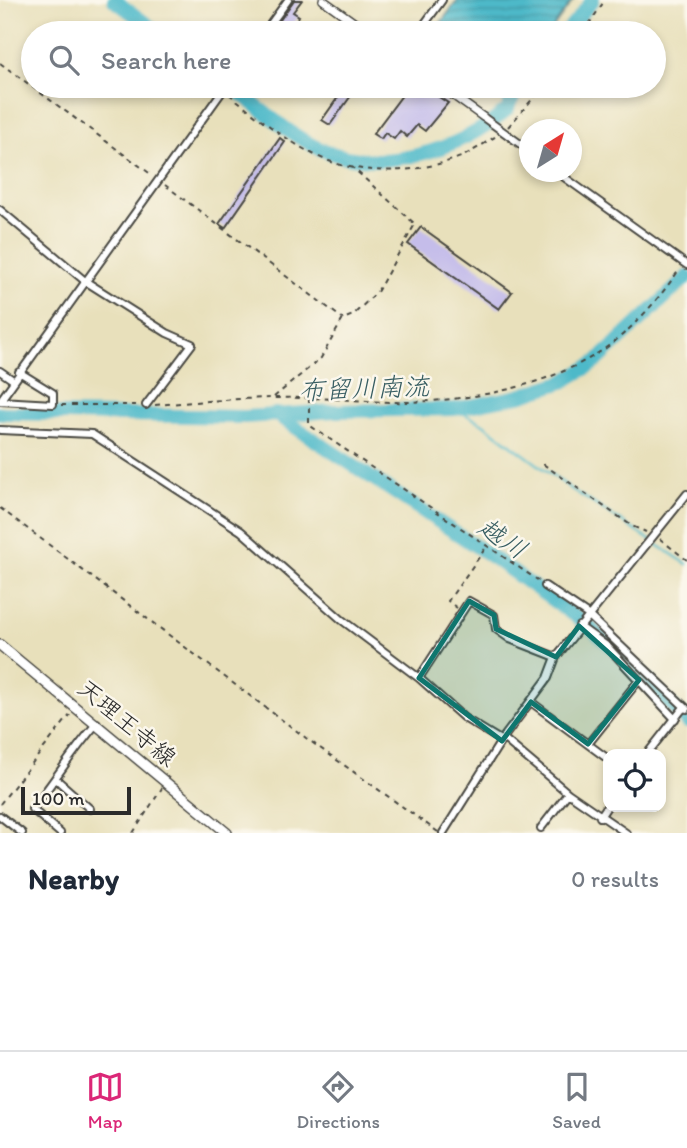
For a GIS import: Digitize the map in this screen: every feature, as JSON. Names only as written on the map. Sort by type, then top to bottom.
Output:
[{"type":"main road","name":"天理王寺線","points":[[0,645],[228,833]]},
{"type":"street","points":[[273,21],[288,0]]},
{"type":"street","points":[[323,0],[352,21]]},
{"type":"street","points":[[427,21],[442,0]]},
{"type":"street","points":[[19,372],[53,393],[53,404],[0,401],[13,380],[218,98]]},
{"type":"street","points":[[457,98],[519,143]]},
{"type":"street","points":[[571,182],[685,264]]},
{"type":"street","points":[[0,210],[85,281],[167,333],[192,344],[146,405]]},
{"type":"street","points":[[0,371],[13,380]]},
{"type":"street","points":[[0,430],[92,434],[241,531],[342,620],[419,678],[464,718],[503,739],[568,793],[626,833]]},
{"type":"street","points":[[441,833],[503,739],[548,678],[556,657],[687,494]]},
{"type":"street","points":[[545,586],[588,615],[686,708],[651,749]]},
{"type":"street","points":[[419,678],[460,611],[469,601],[494,615],[496,629],[510,639],[556,657]]},
{"type":"street","points":[[579,626],[608,647],[675,719]]},
{"type":"street","points":[[588,744],[648,670]]},
{"type":"street","points":[[531,702],[603,754]]},
{"type":"street","points":[[60,833],[32,809],[56,779],[67,758],[97,723]]},
{"type":"street","points":[[56,779],[90,809]]},
{"type":"street","points":[[541,828],[568,793]]},
{"type":"street","points":[[600,817],[603,812]]},
{"type":"street","points":[[0,816],[22,833]]},
{"type":"path","points":[[591,21],[606,0]]},
{"type":"path","points":[[0,63],[21,79]]},
{"type":"path","points":[[47,98],[342,319]]},
{"type":"path","points":[[238,98],[311,153],[351,165],[385,170],[434,165],[462,156],[502,131],[533,98]]},
{"type":"path","points":[[273,397],[321,358],[342,319],[353,315],[377,292],[415,224],[351,165]]},
{"type":"path","points":[[53,404],[146,405],[273,397],[410,402],[472,397],[541,379],[600,352],[667,288],[685,264]]},
{"type":"path","points":[[309,398],[309,425],[545,586]]},
{"type":"path","points":[[543,464],[632,526],[656,535],[687,560]]},
{"type":"path","points":[[0,508],[306,738],[441,833]]},
{"type":"path","points":[[460,611],[448,601],[487,545]]},
{"type":"path","points":[[0,804],[77,706]]},
{"type":"path","points":[[133,833],[166,782]]},
{"type":"highlighted area","points":[[469,601],[494,615],[496,629],[556,657],[579,626],[639,680],[588,744],[531,702],[502,741],[419,678]]},
{"type":"water","points":[[458,0],[573,0],[558,21],[442,21]]},
{"type":"building","points":[[294,0],[302,0],[293,12],[299,16],[295,21],[279,21]]},
{"type":"building","points":[[338,98],[349,98],[330,125],[322,120]]},
{"type":"building","points":[[400,98],[440,98],[448,103],[425,131],[417,125],[407,137],[400,131],[394,139],[385,133],[381,139],[373,134]]},
{"type":"building","points":[[280,138],[285,142],[225,228],[219,224]]},
{"type":"building","points":[[421,227],[512,292],[499,309],[408,244]]},
{"type":"waterway","points":[[114,0],[143,21]]},
{"type":"waterway","points":[[576,21],[593,0]]},
{"type":"waterway","points":[[246,98],[306,142],[342,156],[367,160],[418,155],[443,147],[488,124],[508,109],[513,98]]},
{"type":"waterway","name":"布留川南流","points":[[0,413],[245,417],[335,411],[455,409],[519,396],[563,382],[595,363],[687,277]]},
{"type":"waterway","points":[[455,409],[482,423],[571,489],[687,564]]},
{"type":"waterway","name":"越川","points":[[275,414],[486,553],[586,624],[642,674],[687,722]]}]
